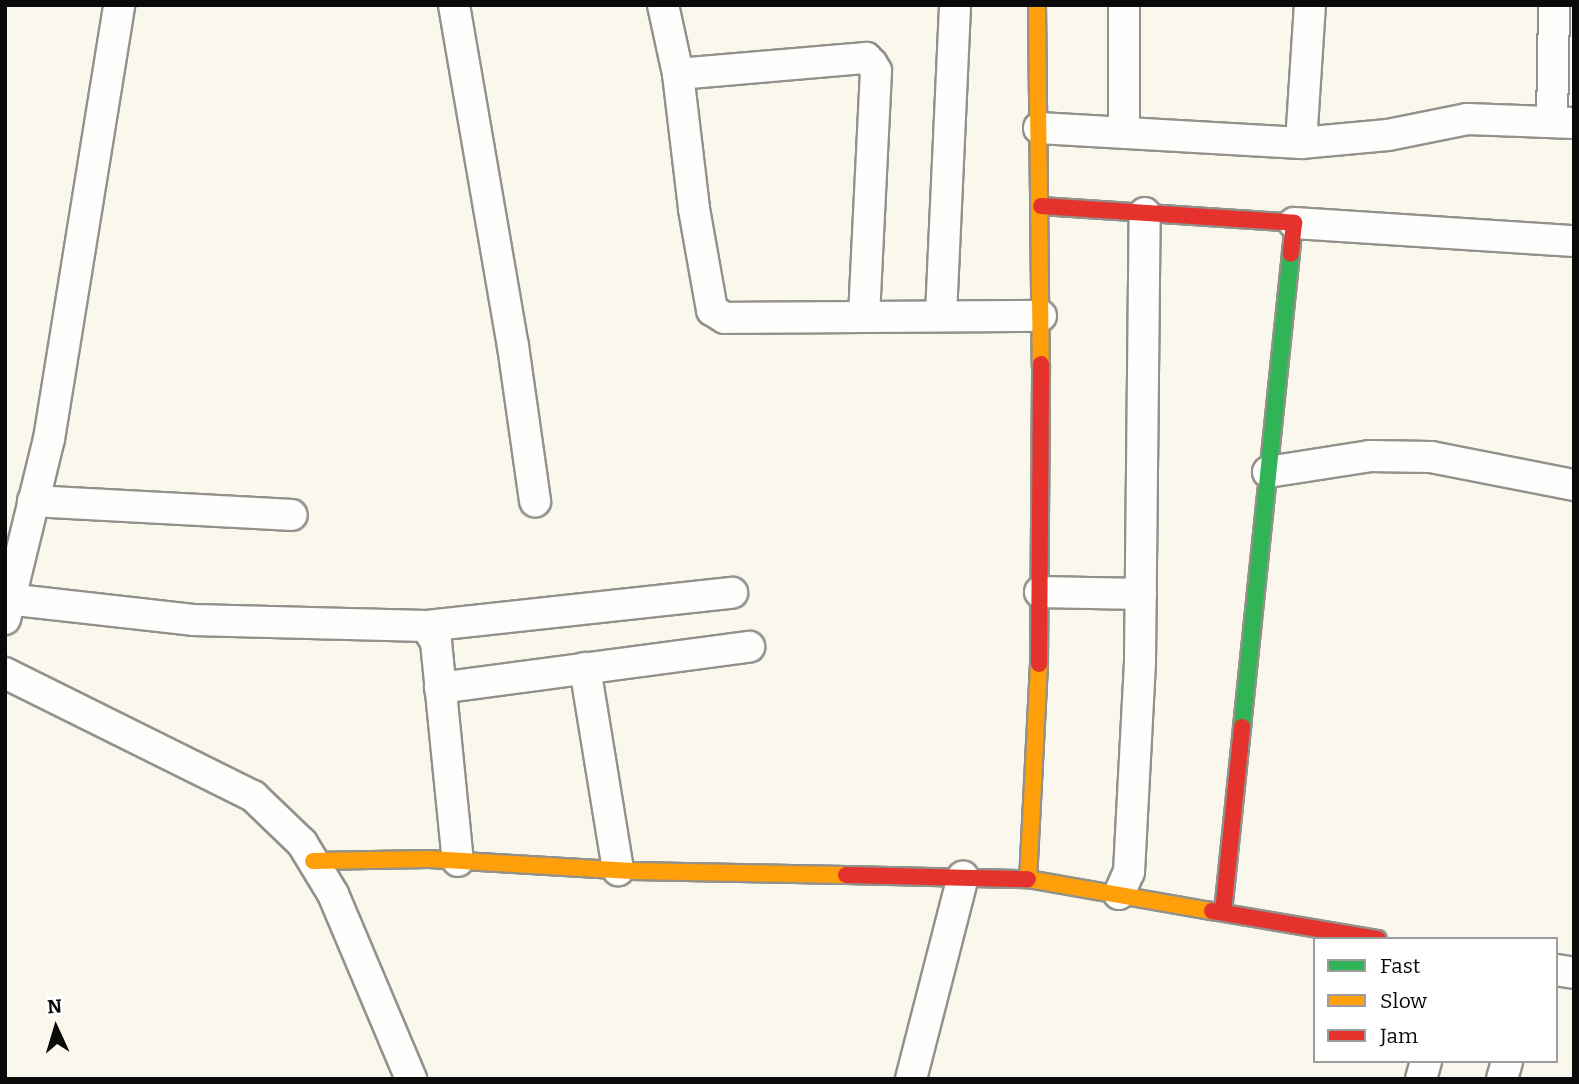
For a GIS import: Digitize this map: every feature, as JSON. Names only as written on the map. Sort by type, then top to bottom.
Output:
[{"type":"street","points":[[119,5],[49,439],[6,609],[193,620],[426,626],[732,593]]},
{"type":"street","points":[[454,5],[535,501]]},
{"type":"street","points":[[663,5],[678,74],[712,310],[725,318],[864,315],[1041,316]]},
{"type":"street","points":[[941,315],[954,5]]},
{"type":"street","points":[[1028,879],[1041,592],[1041,205],[1037,5]]},
{"type":"street","points":[[1124,5],[1124,133]]},
{"type":"street","points":[[1301,143],[1310,5]]},
{"type":"street","points":[[1039,128],[1301,143],[1388,135],[1467,119],[1563,123],[1554,5]]},
{"type":"street","points":[[678,74],[866,58],[872,64],[876,71],[864,315]]},
{"type":"street","points":[[1041,205],[1574,241]]},
{"type":"street","points":[[1119,894],[1129,872],[1141,594],[1145,213]]},
{"type":"street","points":[[1223,912],[1294,223]]},
{"type":"street","points":[[1268,472],[1370,456],[1431,457],[1574,485]]},
{"type":"street","points":[[33,501],[292,515]]},
{"type":"street","points":[[1041,592],[1141,594]]},
{"type":"street","points":[[426,626],[436,642],[458,861]]},
{"type":"street","points":[[440,688],[749,647]]},
{"type":"street","points":[[585,668],[618,870]]},
{"type":"street","points":[[5,673],[253,796],[302,843],[333,894],[411,1079]]},
{"type":"street","points":[[313,861],[458,861],[618,870],[1028,879],[1367,937]]},
{"type":"street","points":[[911,1079],[963,877]]},
{"type":"traffic: fast","points":[[1242,727],[1291,254]]},
{"type":"traffic: slow","points":[[1037,5],[1041,364]]},
{"type":"traffic: slow","points":[[1039,664],[1028,879],[1212,911]]},
{"type":"traffic: slow","points":[[313,861],[429,859],[632,871],[846,875]]},
{"type":"traffic: jam","points":[[1041,206],[1294,223],[1291,254]]},
{"type":"traffic: jam","points":[[1039,664],[1041,364]]},
{"type":"traffic: jam","points":[[1223,912],[1242,727]]},
{"type":"traffic: jam","points":[[846,875],[1028,879]]},
{"type":"traffic: jam","points":[[1212,911],[1366,937]]}]
